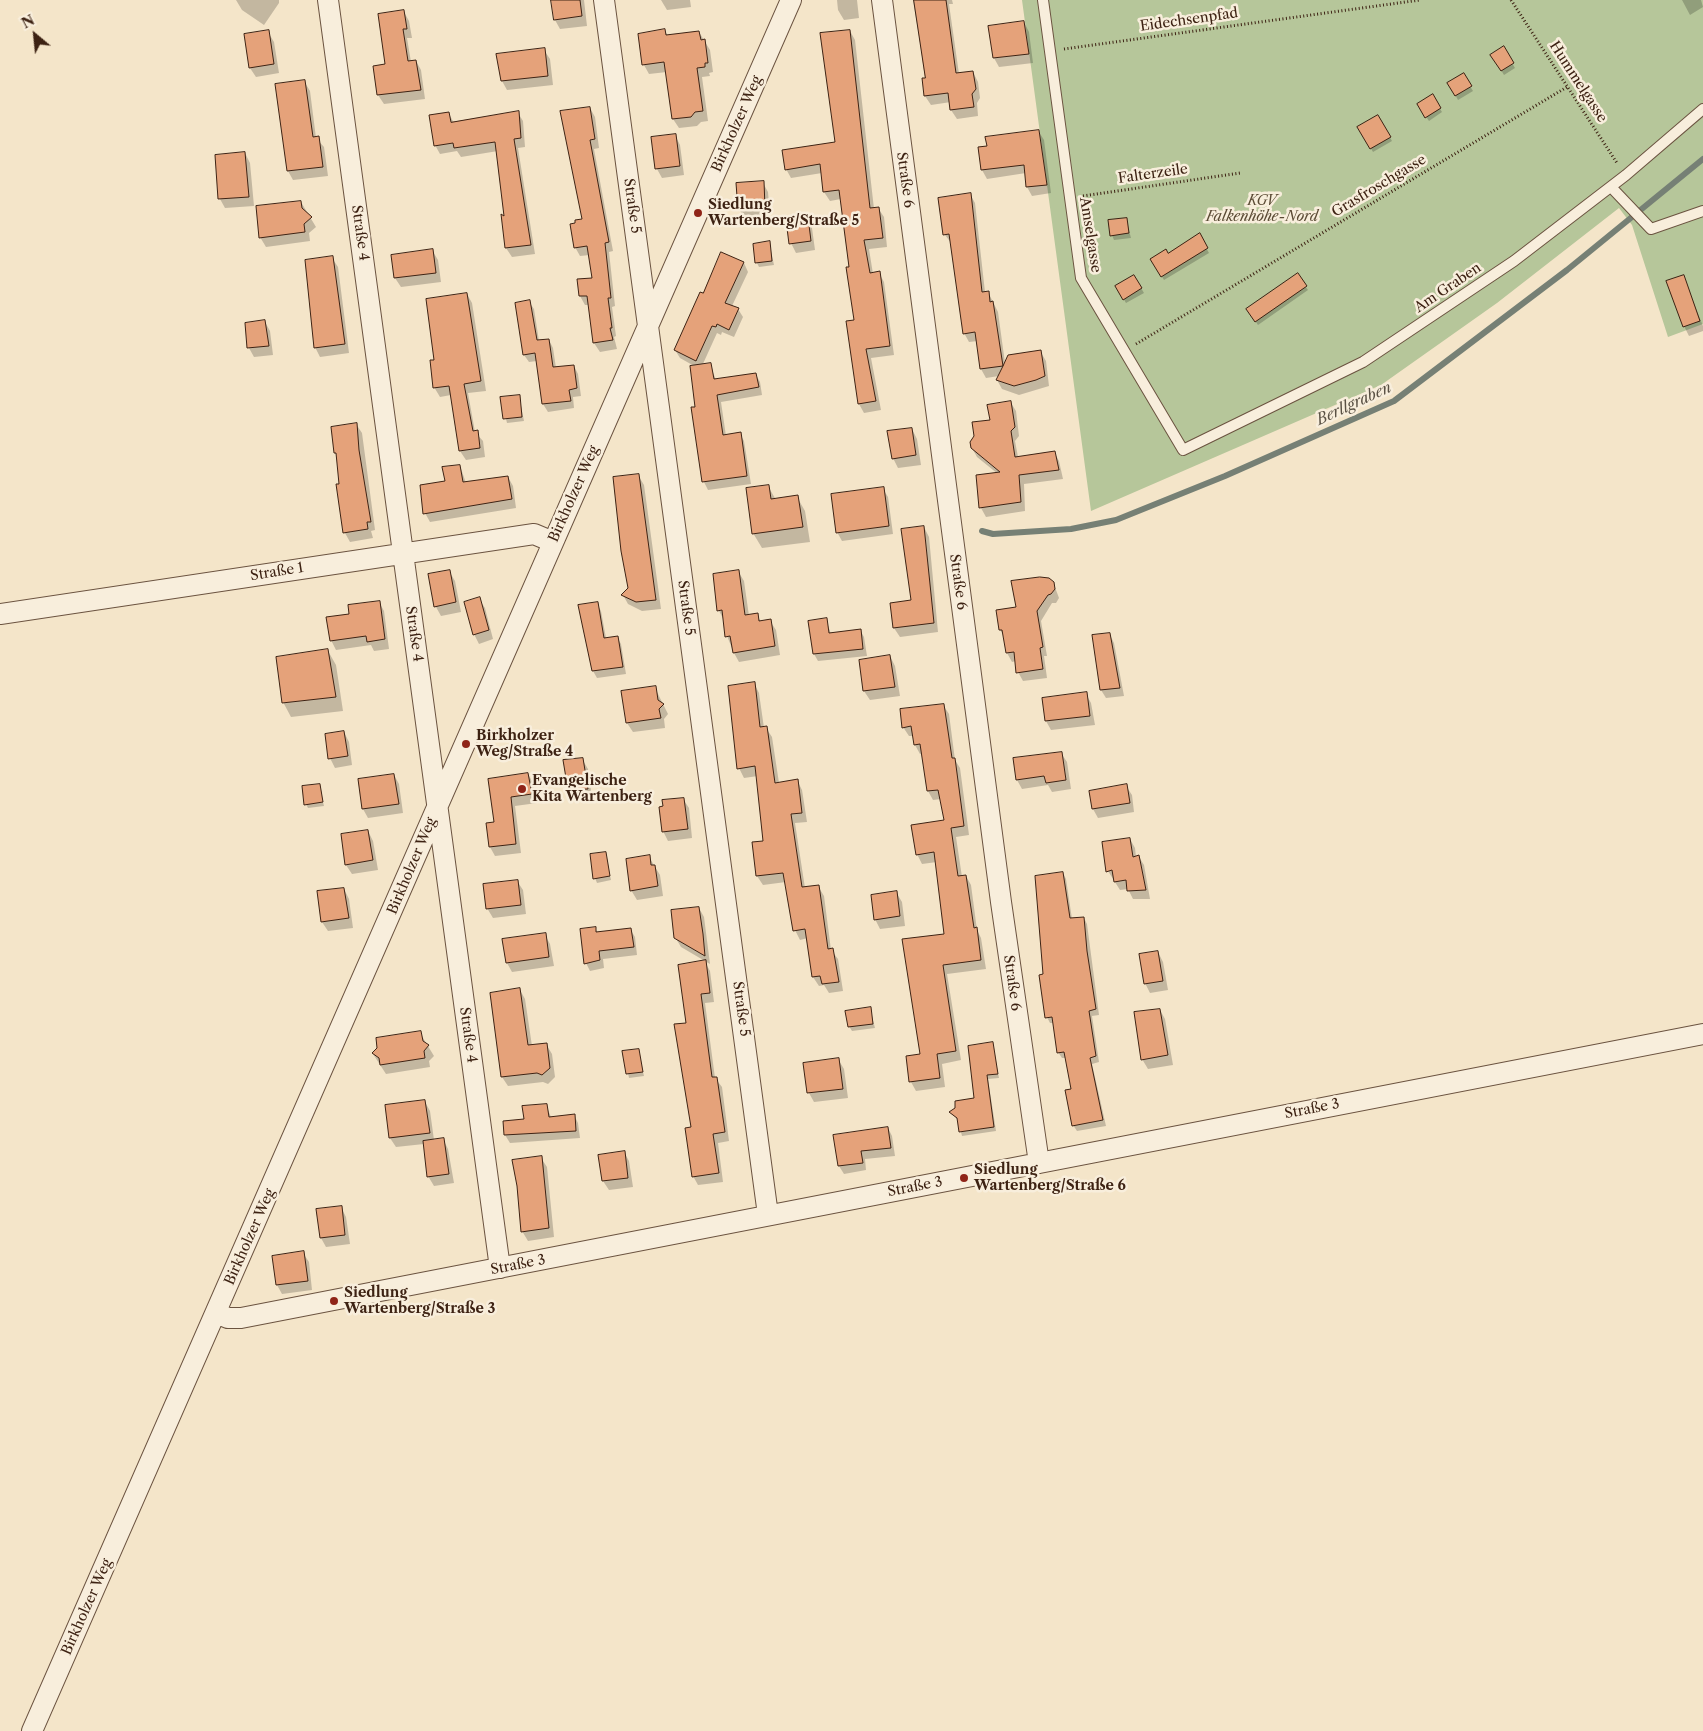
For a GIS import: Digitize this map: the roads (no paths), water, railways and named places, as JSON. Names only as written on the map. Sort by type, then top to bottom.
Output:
[{"type":"street","name":"Straße 4","points":[[328,0],[500,1268]]},
{"type":"street","name":"Straße 5","points":[[604,0],[768,1216]]},
{"type":"street","name":"Birkholzer Weg","points":[[32,1731],[791,0]]},
{"type":"street","name":"Straße 6","points":[[882,0],[1001,902],[1039,1162]]},
{"type":"street","name":"Straße 1","points":[[0,614],[402,552],[534,534],[553,542]]},
{"type":"street","name":"Straße 3","points":[[216,1313],[228,1318],[241,1318],[1703,1034]]},
{"type":"lane","name":"Amselgasse","points":[[1043,0],[1081,278],[1182,450]]},
{"type":"lane","name":"Am Graben","points":[[1182,450],[1363,362],[1514,261],[1626,176],[1703,108]]},
{"type":"lane","points":[[1611,187],[1651,229],[1703,211]]},
{"type":"waterway","name":"Berllgraben","points":[[982,531],[993,534],[1071,529],[1116,520],[1225,476],[1394,401],[1567,270],[1703,159]]},
{"type":"place","name":"Siedlung Wartenberg/Straße 5","points":[[698,213]]},
{"type":"place","name":"Birkholzer Weg/Straße 4","points":[[466,744]]},
{"type":"place","name":"Evangelische Kita Wartenberg","points":[[522,789]]},
{"type":"place","name":"Siedlung Wartenberg/Straße 6","points":[[964,1178]]},
{"type":"place","name":"Siedlung Wartenberg/Straße 3","points":[[334,1301]]},
{"type":"park label","name":"KGV Falkenhöhe-Nord","points":[[1262,210]]}]
